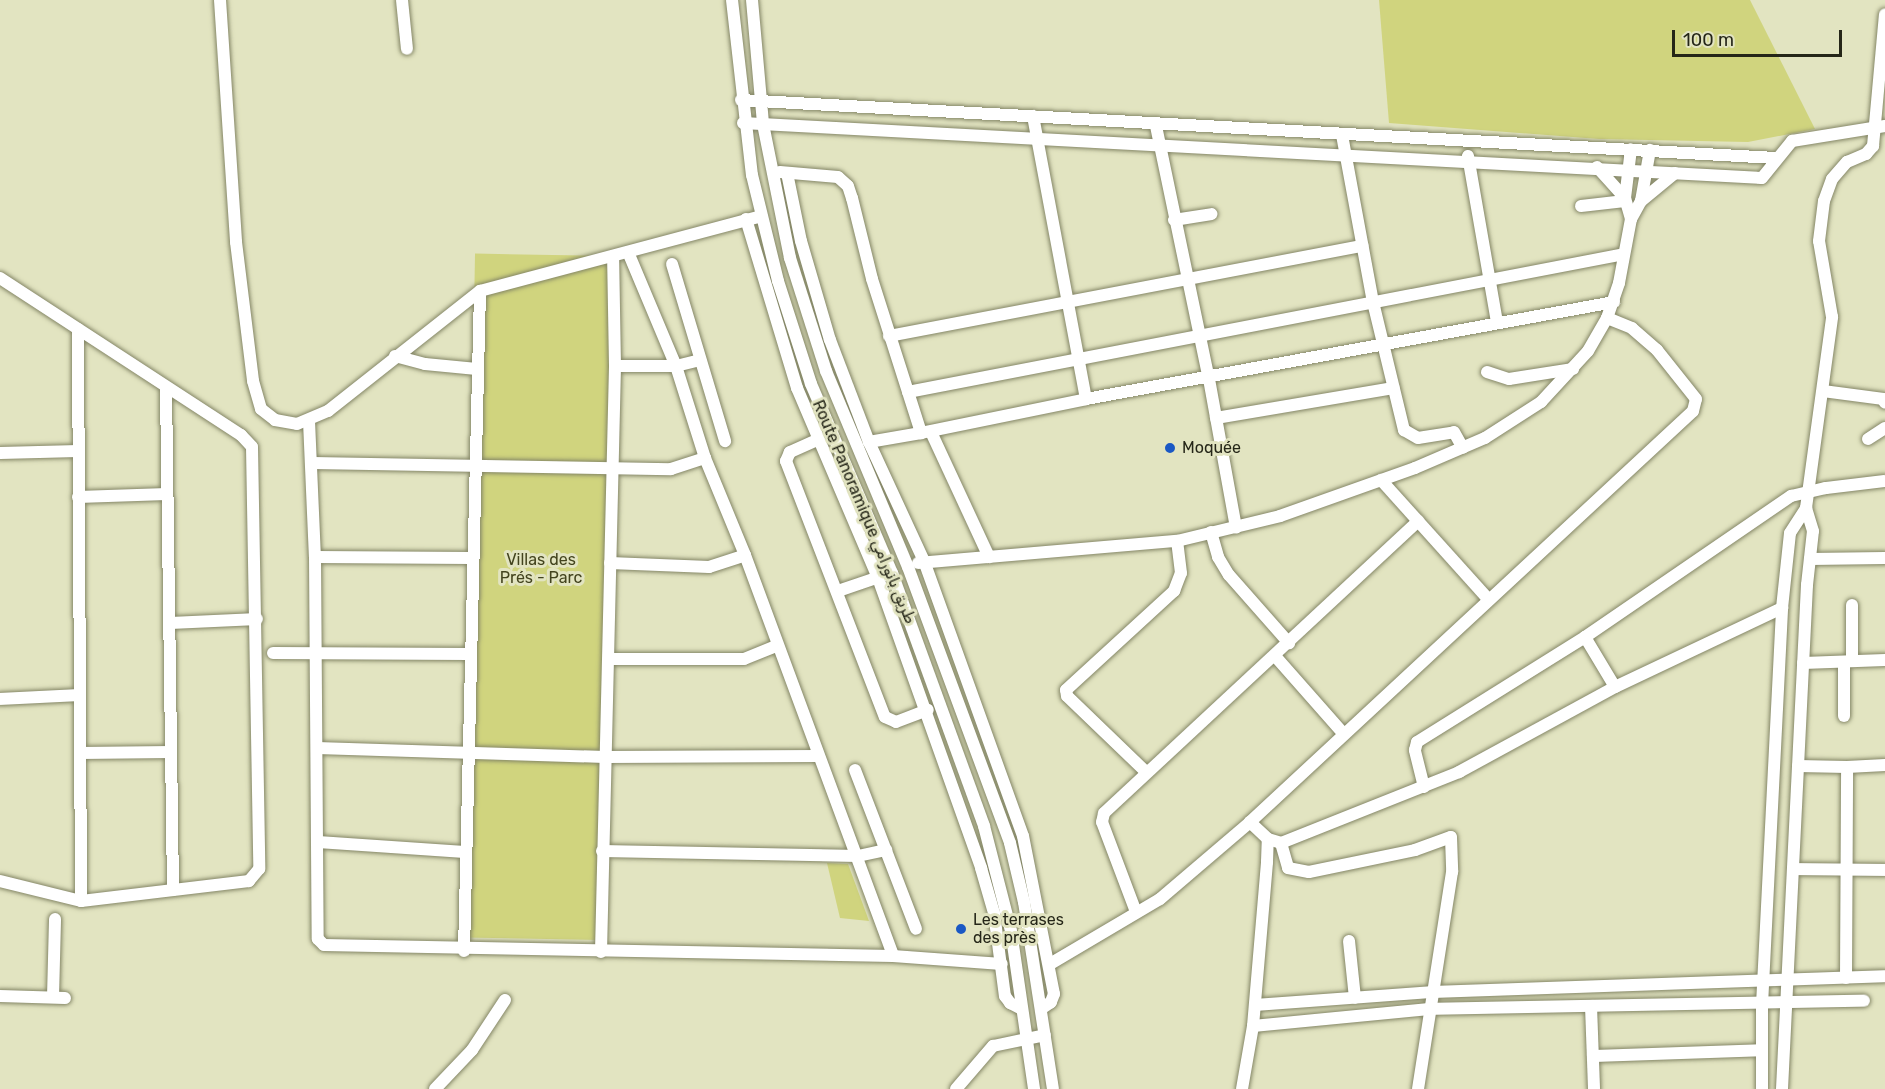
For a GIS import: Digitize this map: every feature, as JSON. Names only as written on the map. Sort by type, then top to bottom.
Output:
[{"type":"street","points":[[220,0],[234,219],[256,396],[266,415],[275,420],[309,421],[328,411],[480,291],[761,216]]},
{"type":"street","points":[[407,0],[402,0],[407,49]]},
{"type":"street","name":"Route Panoramique طريق بانورامي","points":[[732,0],[743,123],[761,216],[811,384],[892,573],[995,861],[1011,931],[1034,1089]]},
{"type":"street","name":"Route Panoramique طريق بانورامي","points":[[752,0],[762,124],[790,258],[826,371],[908,567],[1010,843],[1024,902],[1053,1089]]},
{"type":"street","points":[[1782,1089],[1797,766],[1810,560],[1814,531],[1806,508],[1832,317],[1821,266],[1824,201],[1832,179],[1847,162],[1866,154],[1873,146],[1879,127],[1885,15]]},
{"type":"street","points":[[741,100],[1033,116],[1156,126],[1465,143],[1631,148],[1775,158]]},
{"type":"street","points":[[1033,116],[1086,399]]},
{"type":"street","points":[[743,123],[1037,142],[1346,154],[1762,177],[1775,158],[1792,141],[1804,137],[1879,127]]},
{"type":"street","points":[[1156,126],[1185,279],[1209,379],[1236,528]]},
{"type":"street","points":[[1342,135],[1382,343],[1408,435],[1418,438],[1451,431],[1457,434],[1463,448]]},
{"type":"street","points":[[1465,143],[1492,280],[1497,323]]},
{"type":"street","points":[[1625,200],[1631,148]]},
{"type":"street","points":[[838,591],[924,561],[1177,541],[1236,528],[1381,480],[1463,448],[1541,402],[1573,369],[1607,318],[1614,302],[1631,219],[1641,201],[1650,150]]},
{"type":"street","points":[[1597,167],[1625,200],[1631,219]]},
{"type":"street","points":[[771,172],[838,177],[848,186],[889,336],[908,392],[926,433],[989,557]]},
{"type":"street","points":[[788,173],[819,307],[869,442],[924,561],[1020,826],[1050,964],[1054,997],[1041,1009]]},
{"type":"street","points":[[1641,201],[1676,173]]},
{"type":"street","points":[[1581,206],[1625,200]]},
{"type":"street","points":[[1174,220],[1212,214]]},
{"type":"street","points":[[746,219],[769,304],[817,440],[878,578],[928,710],[987,888],[1007,1000],[1022,1009]]},
{"type":"street","points":[[889,336],[1364,246]]},
{"type":"street","points":[[628,252],[676,366],[705,459],[745,555],[776,646],[858,856],[893,956]]},
{"type":"street","points":[[908,392],[1624,254]]},
{"type":"street","points":[[601,952],[615,366],[613,256]]},
{"type":"street","points":[[672,264],[725,441]]},
{"type":"street","points":[[613,274],[635,269]]},
{"type":"street","points":[[0,278],[241,435],[252,447],[257,619],[258,873],[249,881],[81,901],[0,881]]},
{"type":"street","points":[[464,951],[473,465],[480,291]]},
{"type":"street","points":[[869,442],[926,433],[1086,399],[1209,379],[1382,343],[1614,302]]},
{"type":"street","points":[[1050,964],[1160,899],[1250,822],[1696,405],[1696,399],[1644,336],[1607,318]]},
{"type":"street","points":[[78,329],[81,901]]},
{"type":"street","points":[[395,356],[425,364],[477,369]]},
{"type":"street","points":[[615,366],[676,366],[700,360]]},
{"type":"street","points":[[1487,372],[1509,379],[1573,369]]},
{"type":"street","points":[[166,388],[173,890]]},
{"type":"street","points":[[1216,418],[1393,388]]},
{"type":"street","points":[[1823,391],[1883,399],[1885,403]]},
{"type":"street","points":[[309,421],[313,463],[315,557],[318,939],[324,945],[464,951],[893,956],[1002,964]]},
{"type":"street","points":[[1868,439],[1881,434],[1885,428]]},
{"type":"street","points":[[817,440],[790,452],[786,461],[887,720],[896,722],[928,710]]},
{"type":"street","points":[[0,453],[78,451]]},
{"type":"street","points":[[313,463],[671,469],[705,459]]},
{"type":"street","points":[[1381,480],[1488,599]]},
{"type":"street","points":[[1424,787],[1415,750],[1417,742],[1585,637],[1791,496],[1808,491],[1885,481]]},
{"type":"street","points":[[78,497],[167,494]]},
{"type":"street","points":[[1762,1089],[1763,977],[1782,608],[1790,533],[1806,508]]},
{"type":"street","points":[[1136,912],[1102,817],[1145,771],[1275,656],[1418,521]]},
{"type":"street","points":[[1211,532],[1218,557],[1229,575],[1289,643]]},
{"type":"street","points":[[1145,771],[1067,696],[1066,690],[1174,591],[1181,573],[1177,541]]},
{"type":"street","points":[[610,563],[709,567],[745,555]]},
{"type":"street","points":[[315,557],[472,558]]},
{"type":"street","points":[[1810,560],[1885,558]]},
{"type":"street","points":[[1844,716],[1852,604]]},
{"type":"street","points":[[1250,822],[1268,839],[1281,843],[1424,787],[1615,687],[1782,608]]},
{"type":"street","points":[[171,622],[257,619]]},
{"type":"street","points":[[1585,637],[1610,683],[1615,687]]},
{"type":"street","points":[[609,659],[744,659],[776,646]]},
{"type":"street","points":[[273,653],[469,654]]},
{"type":"street","points":[[1275,656],[1343,733]]},
{"type":"street","points":[[1803,663],[1885,660]]},
{"type":"street","points":[[0,699],[79,695]]},
{"type":"street","points":[[317,748],[605,757],[818,756]]},
{"type":"street","points":[[80,753],[171,752]]},
{"type":"street","points":[[1797,766],[1885,765]]},
{"type":"street","points":[[1846,978],[1847,767]]},
{"type":"street","points":[[855,770],[916,928]]},
{"type":"street","points":[[1281,843],[1288,868],[1309,872],[1415,850],[1451,837],[1452,872],[1431,992],[1418,1089]]},
{"type":"street","points":[[1242,1089],[1253,1026],[1268,839]]},
{"type":"street","points":[[318,842],[465,852]]},
{"type":"street","points":[[602,851],[858,856],[886,850]]},
{"type":"street","points":[[1793,869],[1885,870]]},
{"type":"street","points":[[0,996],[59,998],[55,919]]},
{"type":"street","points":[[1349,941],[1355,998]]},
{"type":"street","points":[[1255,1005],[1431,992],[1763,977],[1885,976]]},
{"type":"street","points":[[435,1089],[472,1050],[505,1000]]},
{"type":"street","points":[[1253,1026],[1429,1009],[1785,1005],[1863,1001]]},
{"type":"street","points":[[1591,1006],[1594,1089]]},
{"type":"street","points":[[956,1089],[993,1046],[1045,1035]]},
{"type":"street","points":[[1593,1056],[1762,1050]]},
{"type":"green space","points":[[1379,0],[1750,0],[1815,129],[1748,142],[1599,139],[1389,123]]},
{"type":"green space","name":"Villas des Prés - Parc","points":[[475,254],[613,256],[601,940],[463,937]]},
{"type":"green space","points":[[827,863],[848,864],[869,921],[840,918]]},
{"type":"place","name":"Moquée","points":[[1170,448]]},
{"type":"place","name":"Les terrases des près","points":[[961,929]]}]
